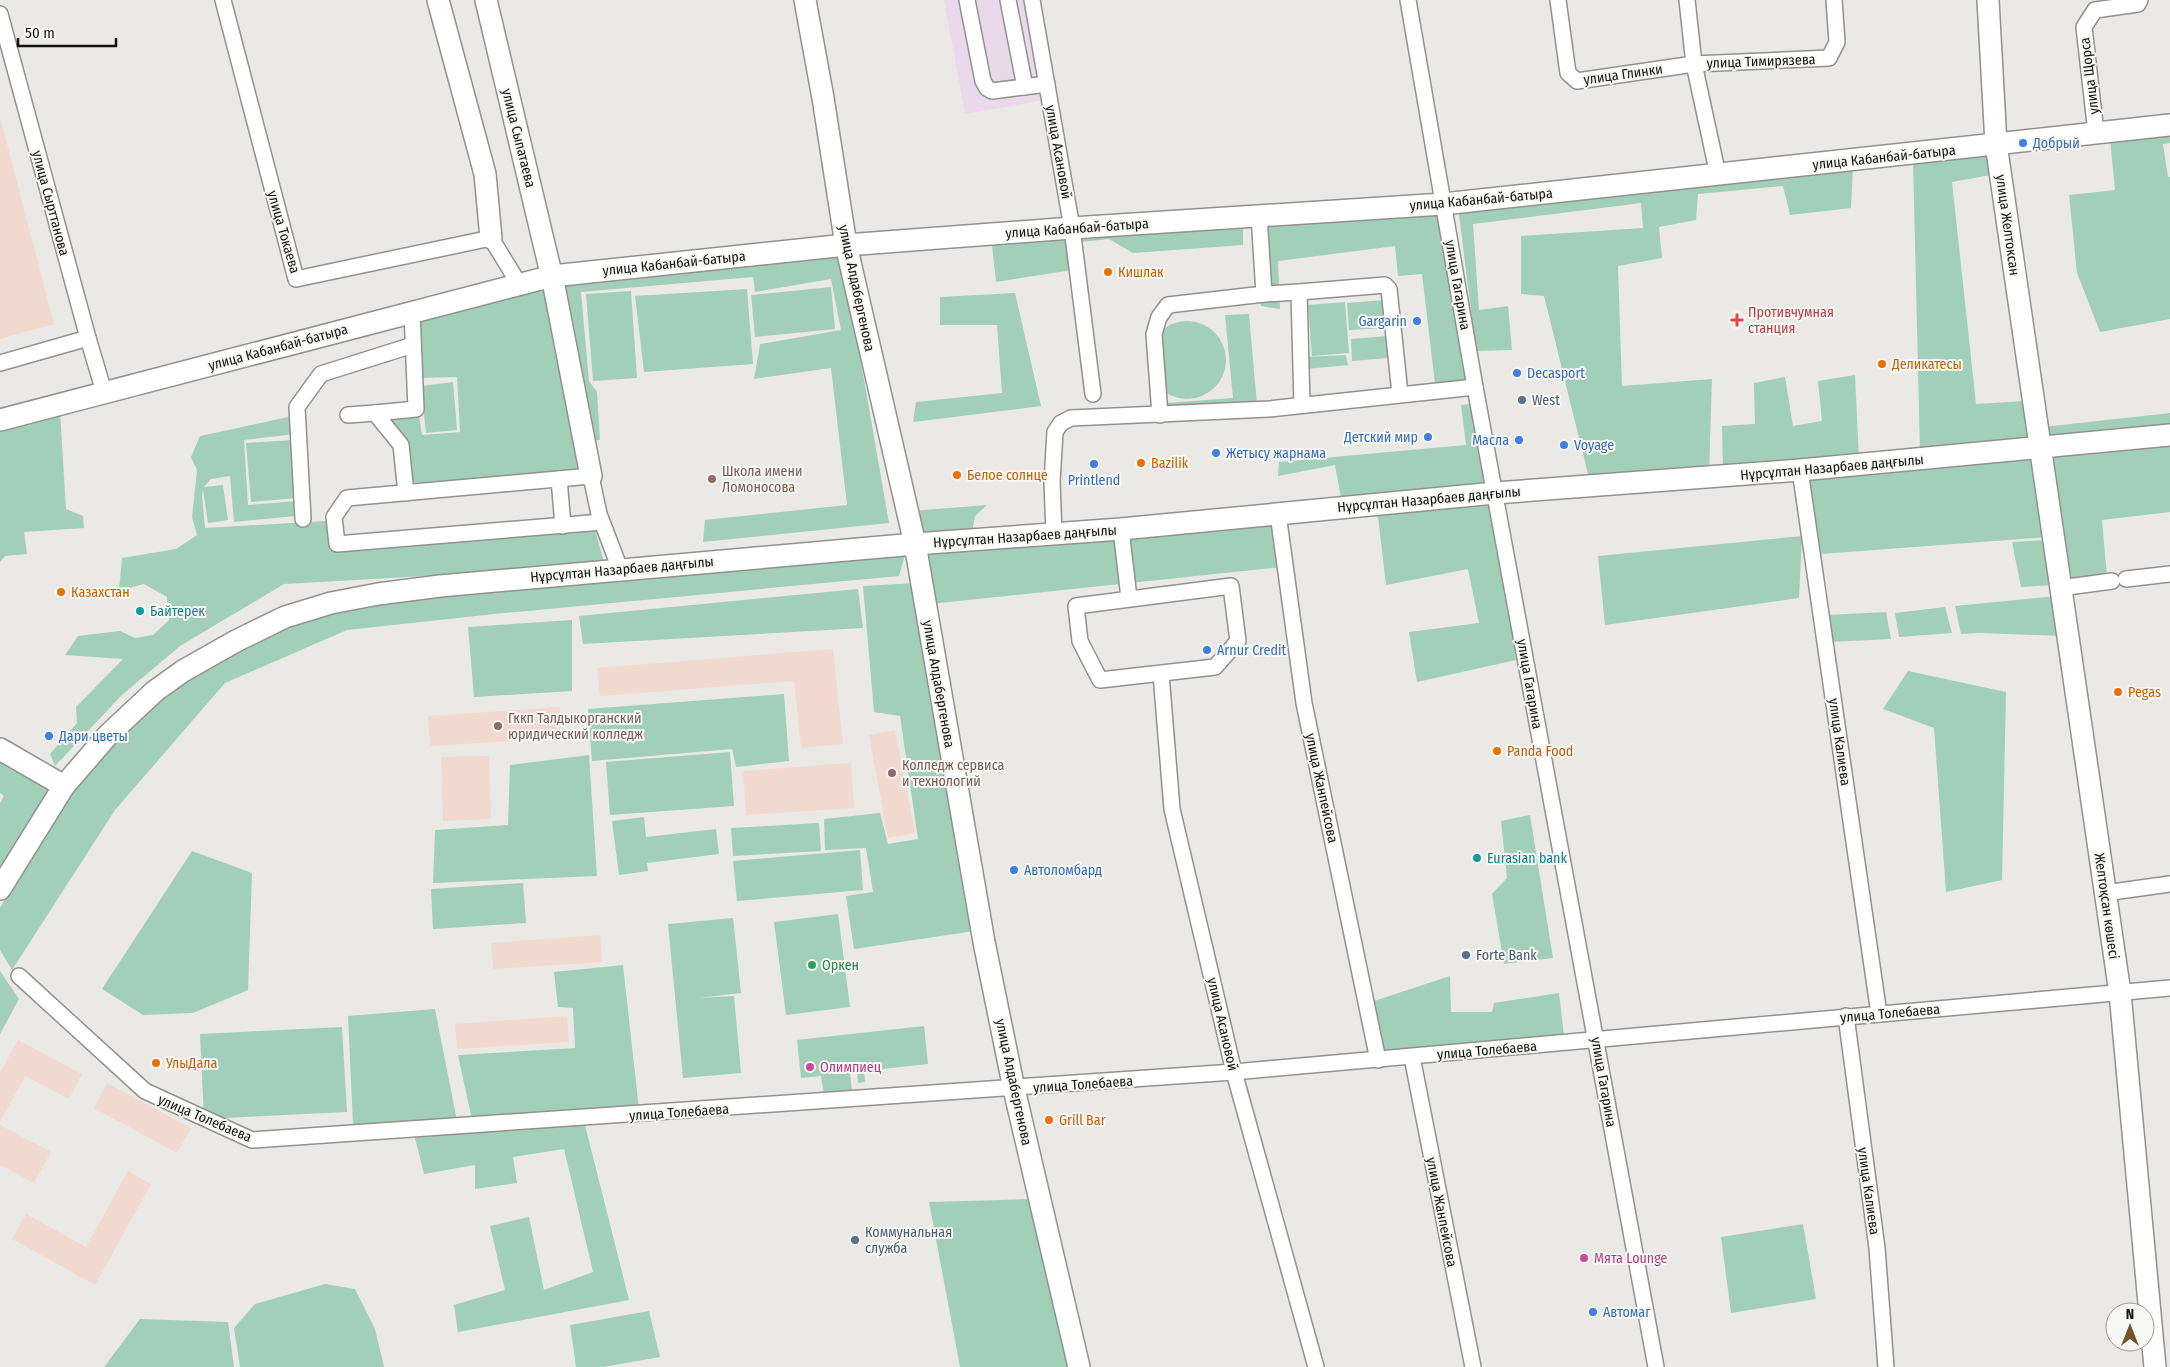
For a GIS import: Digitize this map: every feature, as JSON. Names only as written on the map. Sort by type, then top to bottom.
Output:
[{"type":"main road","points":[[438,0],[484,174],[491,238]]},
{"type":"main road","name":"улица Сыпатаева","points":[[486,0],[552,276],[591,476]]},
{"type":"main road","name":"улица Алдабергенова","points":[[805,0],[823,98],[846,245],[915,544],[984,942],[1014,1089],[1080,1367]]},
{"type":"main road","name":"улица Желтоксан","points":[[1988,0],[1996,144],[2040,448]]},
{"type":"main road","name":"улица Кабанбай-батыра","points":[[0,420],[552,276],[846,245],[1259,215],[1443,204],[1718,176],[2170,125]]},
{"type":"main road","name":"Нұрсұлтан Назарбаев даңғылы","points":[[0,889],[64,786],[108,735],[155,691],[183,671],[285,617],[331,603],[378,594],[440,586],[915,544],[1121,529],[1495,493],[1800,470],[2170,434]]},
{"type":"main road","name":"Желтоқсан көшесі","points":[[2040,448],[2120,992],[2155,1367]]},
{"type":"main road","points":[[0,748],[64,786]]},
{"type":"street","name":"улица Токаева","points":[[223,0],[296,279],[491,238]]},
{"type":"street","points":[[967,0],[983,81],[987,88],[992,91],[1047,84]]},
{"type":"street","points":[[1008,0],[1025,86]]},
{"type":"street","name":"улица Асановой","points":[[1032,0],[1072,228],[1093,394]]},
{"type":"street","name":"улица Гагарина","points":[[1408,0],[1475,387],[1656,1367]]},
{"type":"street","name":"улица Глинки","points":[[1558,0],[1568,73],[1577,81],[1694,64]]},
{"type":"street","points":[[1687,0],[1694,64],[1718,176]]},
{"type":"street","name":"улица Тимирязева","points":[[1694,64],[1828,58],[1837,42],[1834,0]]},
{"type":"street","name":"улица Щорса","points":[[2096,133],[2084,27],[2095,10],[2138,4],[2140,0]]},
{"type":"street","name":"улица Сырттанова","points":[[0,14],[104,392]]},
{"type":"street","points":[[1259,215],[1264,294]]},
{"type":"street","points":[[491,238],[519,284]]},
{"type":"street","points":[[1160,415],[1154,334],[1159,317],[1168,305],[1264,294],[1385,285],[1389,289],[1400,394]]},
{"type":"street","points":[[1299,292],[1302,405]]},
{"type":"street","points":[[348,415],[416,409],[412,312]]},
{"type":"street","points":[[0,363],[88,338]]},
{"type":"street","points":[[303,519],[297,407],[321,374],[413,345]]},
{"type":"street","points":[[1054,534],[1052,482],[1055,432],[1062,423],[1071,418],[1160,415],[1302,405],[1475,387]]},
{"type":"street","points":[[375,413],[401,445],[406,493]]},
{"type":"street","name":"улица Калиева","points":[[1800,470],[1879,1014]]},
{"type":"street","points":[[602,522],[337,544],[334,517],[348,498],[591,476],[602,522],[620,570]]},
{"type":"street","points":[[559,479],[563,526]]},
{"type":"street","name":"улица Жанпейсова","points":[[1278,514],[1304,703],[1378,1060]]},
{"type":"street","points":[[1121,529],[1129,598]]},
{"type":"street","points":[[2060,588],[2170,574]]},
{"type":"street","points":[[1231,586],[1238,641],[1215,667],[1100,680],[1080,641],[1076,606],[1129,598],[1231,586]]},
{"type":"street","name":"улица Асановой","points":[[1160,674],[1172,809],[1234,1072],[1316,1367]]},
{"type":"street","points":[[2105,893],[2170,884]]},
{"type":"street","name":"улица Толебаева","points":[[19,976],[144,1091],[252,1140],[1014,1089],[1234,1072],[2170,988]]},
{"type":"street","name":"улица Калиева","points":[[1846,1016],[1877,1248],[1886,1367]]},
{"type":"street","name":"улица Жанпейсова","points":[[1412,1057],[1472,1367]]},
{"type":"shaded area","points":[[944,0],[1026,0],[1044,100],[965,114]]},
{"type":"shaded area","points":[[0,117],[54,324],[0,339]]},
{"type":"shaded area","points":[[833,649],[843,744],[801,748],[794,681],[600,696],[597,668]]},
{"type":"shaded area","points":[[560,707],[562,738],[430,746],[428,716]]},
{"type":"shaded area","points":[[895,730],[915,833],[888,838],[869,735]]},
{"type":"shaded area","points":[[489,756],[491,819],[443,821],[441,757]]},
{"type":"shaded area","points":[[851,763],[854,808],[746,815],[743,771]]},
{"type":"shaded area","points":[[600,935],[602,962],[493,969],[491,943]]},
{"type":"shaded area","points":[[567,1016],[569,1042],[457,1049],[455,1024]]},
{"type":"shaded area","points":[[18,1040],[82,1074],[69,1099],[25,1076],[0,1122],[0,1073]]},
{"type":"shaded area","points":[[107,1083],[191,1128],[177,1153],[94,1108]]},
{"type":"shaded area","points":[[0,1125],[51,1152],[34,1183],[0,1165]]},
{"type":"shaded area","points":[[128,1171],[151,1184],[95,1285],[12,1239],[26,1214],[86,1247]]},
{"type":"green space","points":[[2170,132],[2170,143],[2163,144],[2168,177],[2170,177],[2170,319],[2100,332],[2077,273],[2069,195],[2115,190],[2110,138]]},
{"type":"green space","points":[[1991,150],[1996,174],[1952,182],[1976,404],[2026,401],[2034,444],[1920,452],[1913,161]]},
{"type":"green space","points":[[1853,167],[1851,208],[1790,215],[1783,186],[1698,194],[1696,220],[1659,227],[1662,258],[1618,266],[1622,386],[1712,379],[1709,473],[1590,482],[1544,296],[1521,294],[1521,236],[1643,228],[1641,203],[1473,224],[1479,310],[1508,306],[1512,350],[1476,351],[1459,214]]},
{"type":"green space","points":[[1440,208],[1473,395],[1437,400],[1422,274],[1398,276],[1395,246],[1278,261],[1280,309],[1261,306],[1252,221]]},
{"type":"green space","points":[[1243,222],[1243,245],[1133,253],[1109,239],[1081,242],[1080,231]]},
{"type":"green space","points":[[1066,233],[1072,270],[996,282],[991,236]]},
{"type":"green space","points":[[842,253],[889,523],[703,542],[705,520],[847,505],[831,368],[754,379],[760,344],[841,330],[831,279],[755,292],[753,277],[581,292],[589,381],[597,392],[600,440],[590,440],[561,280]]},
{"type":"green space","points":[[549,283],[585,473],[409,483],[387,417],[419,415],[422,435],[460,432],[457,377],[420,378],[416,314]]},
{"type":"green space","points":[[831,287],[835,329],[755,337],[751,295]]},
{"type":"green space","points":[[747,289],[753,364],[644,372],[635,296]]},
{"type":"green space","points":[[631,291],[637,378],[593,381],[586,294]]},
{"type":"green space","points":[[1015,293],[1041,406],[913,422],[916,402],[1002,393],[997,325],[940,325],[940,297]]},
{"type":"green space","points":[[1385,300],[1386,328],[1349,330],[1347,303]]},
{"type":"green space","points":[[1345,302],[1349,353],[1312,356],[1308,305]]},
{"type":"green space","points":[[1249,314],[1257,405],[1237,416],[1155,422],[1153,404],[1233,398],[1225,315]]},
{"type":"green space","points":[[1187,321],[1202,324],[1215,332],[1223,345],[1226,360],[1223,375],[1215,388],[1202,396],[1187,399],[1172,396],[1159,388],[1151,375],[1148,360],[1151,345],[1159,332],[1172,324]]},
{"type":"green space","points":[[1387,336],[1388,358],[1352,361],[1351,339]]},
{"type":"green space","points":[[1346,355],[1348,365],[1306,369],[1306,357]]},
{"type":"green space","points":[[1855,375],[1859,460],[1723,471],[1722,426],[1755,424],[1754,383],[1785,377],[1793,426],[1822,421],[1818,381]]},
{"type":"green space","points":[[453,382],[457,430],[426,433],[421,386]]},
{"type":"green space","points":[[1479,403],[1494,488],[1342,503],[1335,465],[1278,476],[1279,462],[1466,445],[1461,405]]},
{"type":"green space","points":[[60,411],[66,509],[83,516],[84,528],[24,532],[27,554],[5,556],[0,562],[0,427]]},
{"type":"green space","points":[[2170,413],[2170,431],[2046,443],[2043,427]]},
{"type":"green space","points":[[293,416],[295,434],[244,440],[248,505],[298,501],[296,516],[234,522],[230,476],[211,479],[204,487],[223,485],[228,520],[208,523],[203,489],[205,528],[326,521],[332,547],[594,526],[605,566],[284,584],[180,646],[122,695],[55,766],[50,754],[77,723],[76,707],[123,659],[65,655],[78,636],[120,631],[135,638],[153,635],[169,620],[167,597],[144,584],[119,591],[122,558],[176,549],[197,535],[192,517],[197,470],[191,457],[200,436]]},
{"type":"green space","points":[[293,440],[297,498],[251,502],[246,443]]},
{"type":"green space","points":[[2170,443],[2170,512],[2102,520],[2107,577],[2066,580],[2051,455]]},
{"type":"green space","points":[[2037,457],[2047,537],[1821,554],[1806,476]]},
{"type":"green space","points":[[1492,500],[1516,660],[1417,682],[1409,632],[1479,623],[1468,569],[1386,585],[1377,508]]},
{"type":"green space","points":[[987,505],[975,516],[972,533],[917,539],[912,511]]},
{"type":"green space","points":[[1272,521],[1281,567],[930,604],[922,551]]},
{"type":"green space","points":[[1802,536],[1799,598],[1605,625],[1598,556]]},
{"type":"green space","points":[[2045,540],[2055,585],[2021,587],[2012,542]]},
{"type":"green space","points":[[906,551],[899,576],[494,614],[347,630],[225,683],[115,810],[12,970],[0,950],[0,908],[72,784],[180,683],[283,624],[421,588]]},
{"type":"green space","points":[[917,583],[974,931],[854,949],[846,896],[873,892],[866,848],[825,850],[824,819],[880,813],[888,844],[918,839],[900,716],[874,712],[863,586]]},
{"type":"green space","points":[[858,589],[863,628],[583,644],[579,616]]},
{"type":"green space","points":[[2057,596],[2064,636],[1961,634],[1955,606]]},
{"type":"green space","points":[[1945,607],[1952,633],[1899,637],[1895,613]]},
{"type":"green space","points":[[1886,612],[1891,639],[1830,642],[1826,615]]},
{"type":"green space","points":[[572,620],[572,691],[474,697],[468,627]]},
{"type":"green space","points":[[1908,671],[2006,692],[2002,880],[1946,892],[1934,728],[1883,709]]},
{"type":"green space","points":[[784,694],[789,761],[736,767],[732,749],[592,761],[588,709]]},
{"type":"green space","points":[[730,752],[734,806],[610,815],[606,762]]},
{"type":"green space","points":[[0,753],[59,787],[0,885],[0,803],[4,796],[0,793]]},
{"type":"green space","points":[[589,755],[597,876],[433,883],[435,830],[508,825],[510,765]]},
{"type":"green space","points":[[1530,815],[1553,958],[1504,964],[1492,894],[1507,878],[1501,821]]},
{"type":"green space","points":[[644,817],[646,837],[716,829],[719,854],[647,863],[648,871],[619,875],[612,821]]},
{"type":"green space","points":[[819,823],[821,851],[733,856],[731,828]]},
{"type":"green space","points":[[860,850],[863,890],[737,901],[733,861]]},
{"type":"green space","points":[[192,851],[252,873],[248,990],[193,1013],[143,1015],[102,989]]},
{"type":"green space","points":[[523,883],[526,923],[433,929],[431,889]]},
{"type":"green space","name":"Оркен","points":[[838,914],[850,1007],[786,1015],[774,922]]},
{"type":"green space","points":[[733,918],[741,993],[699,998],[734,996],[741,1073],[683,1078],[668,924]]},
{"type":"green space","points":[[623,965],[639,1109],[472,1120],[458,1055],[575,1048],[573,1008],[558,1007],[554,972]]},
{"type":"green space","points":[[0,971],[19,999],[0,1034]]},
{"type":"green space","points":[[1450,976],[1451,1012],[1492,1012],[1494,1003],[1559,993],[1564,1036],[1381,1055],[1371,1002]]},
{"type":"green space","points":[[435,1009],[457,1121],[353,1124],[348,1016]]},
{"type":"green space","points":[[924,1026],[928,1064],[864,1071],[865,1082],[858,1083],[857,1072],[850,1072],[852,1092],[824,1095],[821,1076],[801,1078],[797,1040]]},
{"type":"green space","points":[[342,1027],[347,1112],[204,1119],[200,1034]]},
{"type":"green space","points":[[585,1125],[629,1300],[458,1332],[454,1305],[505,1290],[490,1226],[529,1217],[544,1290],[593,1272],[564,1149],[513,1157],[517,1183],[475,1189],[475,1165],[424,1174],[414,1134]]},
{"type":"green space","points":[[1031,1199],[1071,1367],[960,1367],[929,1202]]},
{"type":"green space","points":[[1803,1224],[1816,1299],[1731,1313],[1721,1237]]},
{"type":"green space","points":[[325,1284],[355,1289],[375,1329],[384,1367],[240,1367],[234,1328],[255,1304]]},
{"type":"green space","points":[[649,1311],[660,1357],[603,1367],[576,1367],[570,1325]]},
{"type":"green space","points":[[140,1319],[228,1322],[234,1367],[104,1367]]},
{"type":"place","name":"Добрый","points":[[2023,143]]},
{"type":"place","name":"Кишлак","points":[[1108,272]]},
{"type":"place","name":"Противчумная станция","points":[[1737,320]]},
{"type":"place","name":"Gargarin","points":[[1417,321]]},
{"type":"place","name":"Деликатесы","points":[[1882,364]]},
{"type":"place","name":"Decasport","points":[[1517,373]]},
{"type":"place","name":"West","points":[[1522,400]]},
{"type":"place","name":"Детский мир","points":[[1428,437]]},
{"type":"place","name":"Масла","points":[[1519,440]]},
{"type":"place","name":"Voyage","points":[[1564,445]]},
{"type":"place","name":"Жетысу жарнама","points":[[1216,453]]},
{"type":"place","name":"Bazilik","points":[[1141,463]]},
{"type":"place","name":"Printlend","points":[[1094,464]]},
{"type":"place","name":"Белое солнце","points":[[957,475]]},
{"type":"place","name":"Школа имени Ломоносова","points":[[712,479]]},
{"type":"place","name":"Казахстан","points":[[61,592]]},
{"type":"place","name":"Байтерек","points":[[140,611]]},
{"type":"place","name":"Arnur Credit","points":[[1207,650]]},
{"type":"place","name":"Pegas","points":[[2118,692]]},
{"type":"place","name":"Гккп Талдыкорганский юридический колледж","points":[[498,726]]},
{"type":"place","name":"Дари цветы","points":[[49,736]]},
{"type":"place","name":"Panda Food","points":[[1497,751]]},
{"type":"place","name":"Колледж сервиса и технологий","points":[[892,773]]},
{"type":"place","name":"Eurasian bank","points":[[1477,858]]},
{"type":"place","name":"Автоломбард","points":[[1014,870]]},
{"type":"place","name":"Forte Bank","points":[[1466,955]]},
{"type":"place","name":"Оркен","points":[[812,965]]},
{"type":"place","name":"УлыДала","points":[[156,1063]]},
{"type":"place","name":"Олимпиец","points":[[810,1067]]},
{"type":"place","name":"Grill Bar","points":[[1049,1120]]},
{"type":"place","name":"Коммунальная служба","points":[[855,1240]]},
{"type":"place","name":"Мята Lounge","points":[[1584,1258]]},
{"type":"place","name":"Автомаг","points":[[1593,1312]]}]
